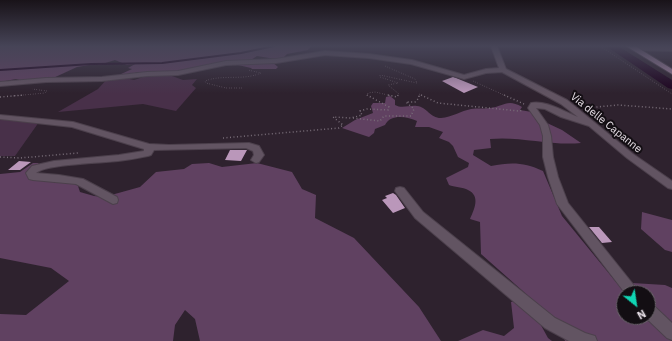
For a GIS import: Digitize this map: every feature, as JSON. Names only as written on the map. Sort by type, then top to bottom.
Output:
[{"type":"main road","points":[[656,62],[672,72]]},
{"type":"street","points":[[0,84],[46,80],[102,79],[141,74],[178,73],[226,63],[253,62]]},
{"type":"street","points":[[291,63],[296,62]]},
{"type":"street","points":[[411,62],[464,77],[486,71],[503,70],[500,62]]},
{"type":"street","name":"Via delle Capanne","points":[[503,70],[564,102],[630,156],[672,186]]},
{"type":"street","points":[[594,126],[571,118],[547,107],[534,106],[532,108],[544,125],[547,136],[548,157],[563,204],[627,285]]},
{"type":"street","points":[[0,117],[73,125],[148,147],[253,146],[259,150],[260,155],[256,160]]},
{"type":"street","points":[[112,200],[80,182],[59,178],[33,177],[31,173],[36,168],[54,164],[119,158],[148,153],[150,150],[148,147]]},
{"type":"street","points":[[400,191],[419,215],[550,323],[583,340],[589,341]]},
{"type":"street","points":[[656,318],[672,333]]},
{"type":"path","points":[[624,62],[672,94]]},
{"type":"path","points":[[351,118],[362,114],[360,111],[365,108],[382,112],[388,110],[389,107],[367,96],[368,93],[375,92],[396,96],[399,94],[388,84],[398,83],[380,77],[380,75],[417,83],[415,79],[385,66]]},
{"type":"path","points":[[242,88],[226,88],[206,83],[205,81],[230,77],[255,76],[262,73],[245,69]]},
{"type":"path","points":[[464,77],[532,108]]},
{"type":"path","points":[[0,97],[47,91],[28,89]]},
{"type":"path","points":[[221,138],[342,127],[343,125],[333,116],[380,121],[384,116],[411,116],[414,109],[406,102],[415,102],[419,98],[419,94],[438,103],[523,111],[524,108],[532,108]]},
{"type":"path","points":[[576,111],[603,105],[672,109]]},
{"type":"path","points":[[0,157],[20,158],[80,153]]},
{"type":"shaded area","points":[[0,62],[109,62],[99,65],[95,64],[77,67],[51,79],[23,81],[16,79],[0,82]]},
{"type":"shaded area","points":[[120,62],[243,62],[226,66],[207,66],[174,73],[139,72],[121,76],[119,75],[132,69],[128,68],[135,64],[127,65]]},
{"type":"shaded area","points":[[272,62],[278,67],[276,69],[252,69],[238,65]]},
{"type":"shaded area","points":[[149,75],[172,76],[183,80],[197,79],[192,85],[196,88],[176,111],[143,104],[58,112],[98,89],[107,79],[125,78],[134,80]]},
{"type":"shaded area","points":[[390,96],[395,100],[395,105],[403,107],[420,107],[437,118],[471,109],[490,108],[509,103],[517,104],[522,107],[520,110],[538,113],[547,123],[562,130],[581,143],[570,144],[501,138],[490,139],[491,148],[474,150],[473,155],[491,166],[523,164],[543,171],[562,216],[616,282],[665,285],[672,288],[672,341],[565,341],[560,324],[481,254],[480,222],[470,219],[475,203],[474,196],[466,189],[449,185],[446,178],[468,167],[469,163],[458,157],[453,146],[449,142],[439,138],[443,132],[429,127],[415,127],[417,121],[400,117],[395,117],[388,121],[385,125],[375,129],[374,133],[369,137],[342,128],[355,120],[373,113],[371,106],[373,103],[385,103],[386,97]]},
{"type":"shaded area","points":[[0,119],[39,122],[15,156],[0,156]]},
{"type":"shaded area","points":[[33,163],[39,163],[27,175],[77,183],[80,192],[104,197],[140,187],[156,172],[184,169],[192,164],[209,163],[222,167],[257,163],[292,172],[302,189],[316,195],[315,218],[354,238],[419,307],[441,341],[200,341],[195,319],[185,310],[175,325],[173,341],[0,341],[0,314],[26,315],[69,281],[51,268],[0,258],[0,174],[20,172]]},
{"type":"shaded area","points":[[642,212],[672,220],[672,252],[665,250],[641,229]]},
{"type":"shaded area","points":[[526,298],[548,338],[552,341],[458,341],[483,330],[504,336],[514,328],[511,302]]},
{"type":"building","points":[[453,77],[478,87],[464,93],[442,81]]},
{"type":"building","points":[[230,150],[247,150],[241,161],[225,160]]},
{"type":"building","points":[[19,161],[31,162],[20,170],[8,170]]},
{"type":"building","points":[[393,193],[405,208],[393,213],[382,200],[387,198],[385,196]]},
{"type":"building","points":[[589,227],[599,227],[612,242],[602,243]]},
{"type":"waterway","points":[[0,70],[91,64],[171,62]]},
{"type":"waterway","points":[[636,62],[672,85]]}]
